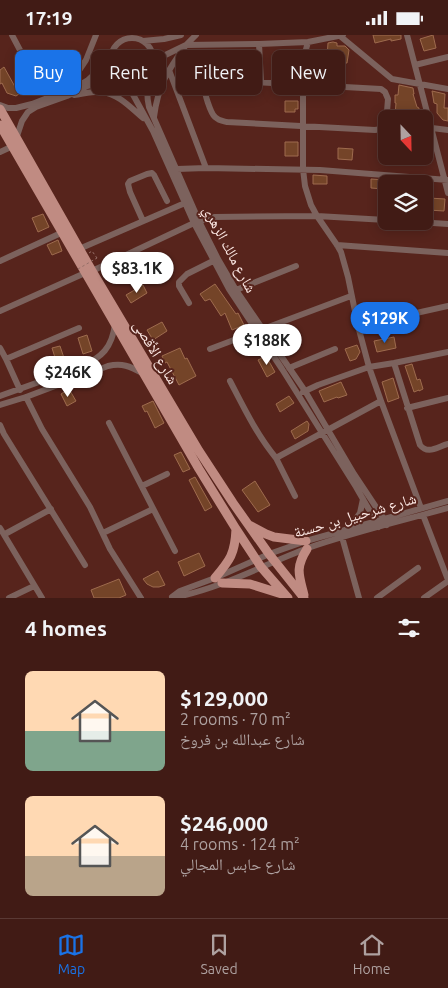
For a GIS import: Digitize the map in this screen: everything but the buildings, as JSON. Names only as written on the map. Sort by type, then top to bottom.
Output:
[{"type":"main road","name":"شارع الأقصى","points":[[0,109],[14,143],[62,233],[85,271],[247,524],[271,558],[305,598]]},
{"type":"main road","name":"شارع الأقصى","points":[[0,125],[14,143],[79,249],[85,271],[142,373],[236,529],[259,563],[287,597]]},
{"type":"main road","points":[[247,524],[266,535],[306,545],[298,570],[305,598]]},
{"type":"main road","points":[[236,529],[235,546],[232,555],[218,581],[250,584],[287,597]]},
{"type":"street","points":[[12,35],[20,50]]},
{"type":"street","points":[[81,69],[96,35]]},
{"type":"street","points":[[143,41],[181,35]]},
{"type":"street","points":[[81,93],[103,92],[111,94],[150,119],[162,82],[186,45],[196,35]]},
{"type":"street","points":[[166,55],[186,45],[308,42],[341,35],[392,79],[448,89]]},
{"type":"street","points":[[407,35],[427,110]]},
{"type":"street","points":[[118,39],[135,37],[143,41],[151,50]]},
{"type":"street","points":[[306,50],[308,42]]},
{"type":"street","points":[[259,44],[259,50]]},
{"type":"street","points":[[415,65],[448,57]]},
{"type":"street","points":[[169,70],[206,167]]},
{"type":"street","points":[[205,95],[212,114],[220,121],[381,129],[386,124],[388,99],[386,92],[380,89],[345,87]]},
{"type":"street","points":[[0,105],[16,109],[61,95]]},
{"type":"street","points":[[0,152],[14,143],[22,121],[28,112],[63,95]]},
{"type":"street","name":"شارع مالك الزهري","points":[[135,95],[177,169],[213,261],[229,289],[289,368],[301,393],[310,401],[377,524]]},
{"type":"street","name":"شارع مالك الزهري","points":[[147,95],[150,119],[185,203],[260,330],[385,522]]},
{"type":"street","points":[[303,95],[303,169],[307,195],[317,216],[337,245],[344,263],[369,367],[448,581],[424,598]]},
{"type":"street","points":[[433,129],[448,130]]},
{"type":"street","points":[[433,133],[448,193]]},
{"type":"street","points":[[177,169],[206,167],[303,169],[446,180]]},
{"type":"street","points":[[143,221],[130,192],[128,184],[130,181],[152,173],[167,201]]},
{"type":"street","points":[[79,249],[185,203]]},
{"type":"street","points":[[0,311],[85,271],[197,222],[214,217],[317,216],[378,220]]},
{"type":"street","points":[[433,223],[448,224]]},
{"type":"street","points":[[0,261],[62,233]]},
{"type":"street","points":[[337,245],[448,253]]},
{"type":"street","points":[[189,303],[179,286],[179,282],[187,274],[213,261]]},
{"type":"street","points":[[236,290],[296,266]]},
{"type":"street","points":[[210,349],[352,296]]},
{"type":"street","points":[[358,326],[448,306]]},
{"type":"street","points":[[0,396],[94,361],[102,354],[112,340],[115,324]]},
{"type":"street","points":[[6,359],[79,328]]},
{"type":"street","points":[[0,348],[20,390]]},
{"type":"street","points":[[289,368],[335,349]]},
{"type":"street","points":[[301,393],[369,367],[448,352]]},
{"type":"street","points":[[102,354],[108,366]]},
{"type":"street","points":[[394,363],[420,445],[424,449],[429,450],[448,444]]},
{"type":"street","points":[[0,405],[108,366],[125,365],[142,373]]},
{"type":"street","points":[[230,381],[268,449],[276,458],[295,496]]},
{"type":"street","points":[[310,401],[318,385]]},
{"type":"street","points":[[26,397],[42,429],[90,507],[110,549],[141,598]]},
{"type":"street","points":[[407,408],[448,398]]},
{"type":"street","points":[[276,458],[381,401]]},
{"type":"street","points":[[108,423],[175,551]]},
{"type":"street","points":[[0,425],[2,435],[85,565]]},
{"type":"street","points":[[142,486],[167,474]]},
{"type":"street","points":[[350,528],[360,513],[363,499]]},
{"type":"street","name":"شارع شرحبيل بن حسنة","points":[[171,598],[196,591],[271,558],[350,528],[377,524],[422,512],[448,501]]},
{"type":"street","points":[[377,508],[394,516]]},
{"type":"street","name":"شارع شرحبيل بن حسنة","points":[[385,522],[394,516],[448,508]]},
{"type":"street","points":[[5,534],[50,509]]},
{"type":"street","points":[[103,533],[153,509]]},
{"type":"street","name":"شارع شرحبيل بن حسنة","points":[[306,545],[342,537],[377,524]]},
{"type":"street","points":[[0,528],[42,598]]},
{"type":"street","points":[[342,537],[359,598]]},
{"type":"street","points":[[377,598],[418,568]]},
{"type":"street","points":[[9,598],[34,586]]},
{"type":"path","points":[[85,271],[96,258],[92,251]]}]
